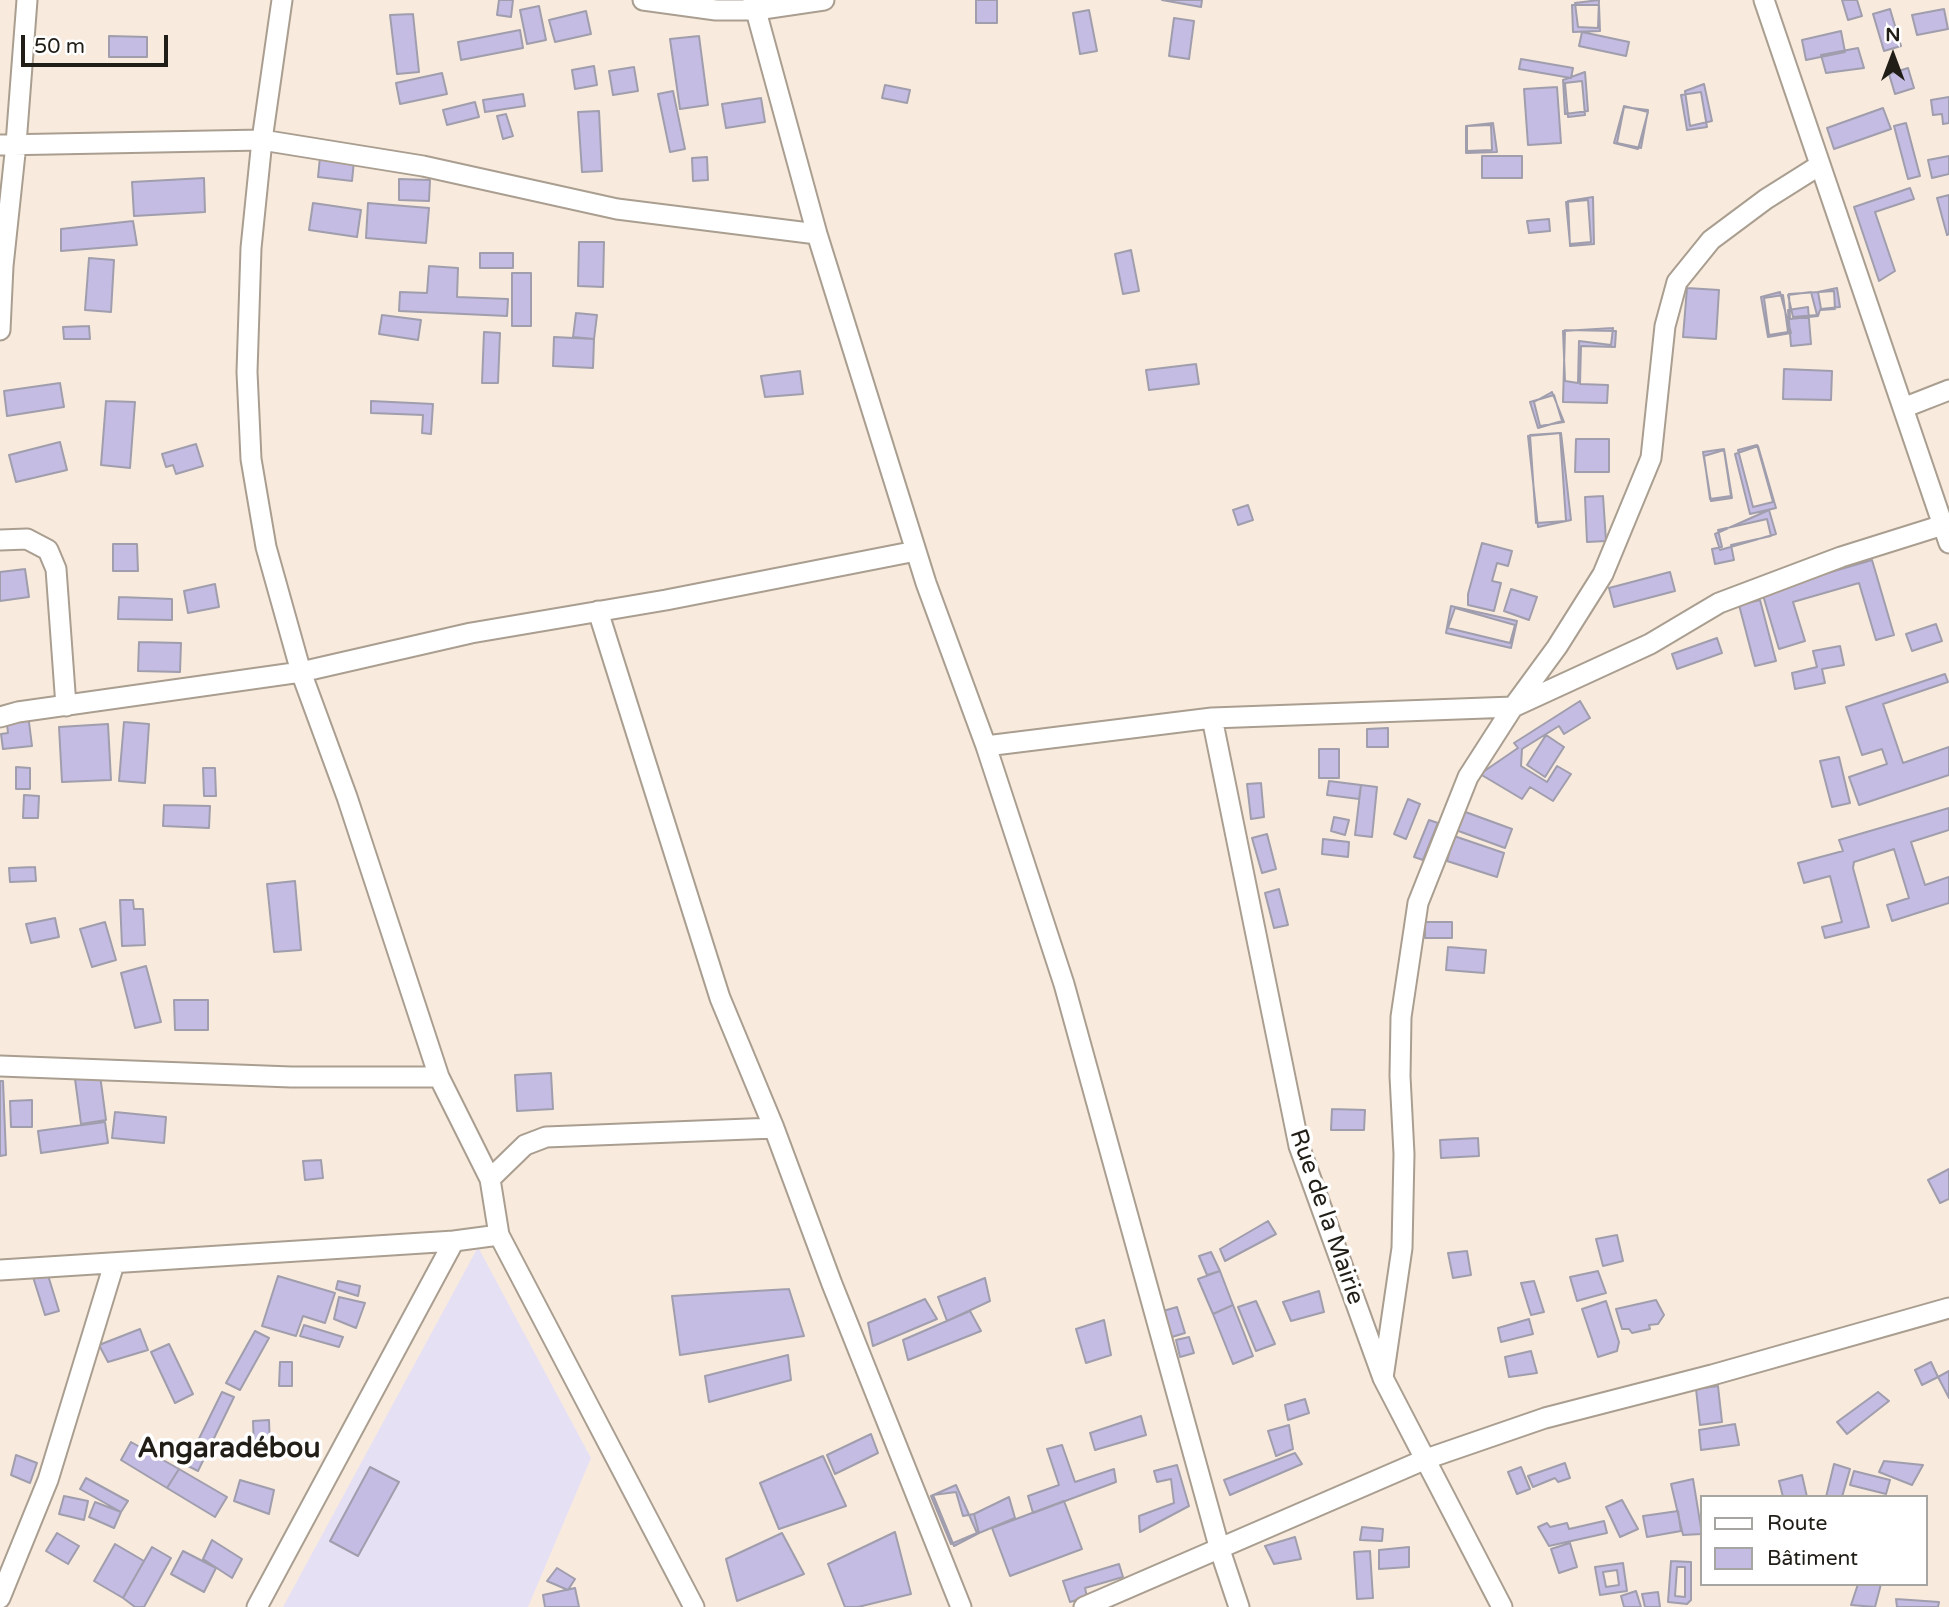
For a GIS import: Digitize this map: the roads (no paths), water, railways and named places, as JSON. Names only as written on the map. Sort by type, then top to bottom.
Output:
[{"type":"street","points":[[0,330],[8,144],[27,0]]},
{"type":"street","points":[[282,0],[262,139],[251,248],[247,372],[251,460],[266,547],[301,672],[347,797],[439,1077],[490,1179],[499,1235],[694,1607]]},
{"type":"street","points":[[643,0],[716,10],[824,0]]},
{"type":"street","points":[[986,746],[1212,718],[1513,707],[1650,644],[1719,603],[1841,557],[1946,534],[1764,0]]},
{"type":"street","points":[[755,5],[817,234],[916,551],[986,746],[1065,984],[1220,1550],[1239,1607]]},
{"type":"street","points":[[8,144],[262,139],[423,166],[617,208],[817,234]]},
{"type":"street","points":[[1383,1378],[1402,1248],[1404,1154],[1400,1076],[1401,1017],[1418,903],[1468,777],[1513,707],[1557,647],[1603,574],[1651,458],[1665,326],[1677,282],[1711,240],[1766,199],[1819,165]]},
{"type":"street","points":[[1903,408],[1949,390]]},
{"type":"street","points":[[0,540],[27,540],[48,550],[56,569],[66,706]]},
{"type":"street","points":[[0,717],[18,712],[301,672],[471,633],[916,551]]},
{"type":"street","points":[[598,611],[720,998],[774,1128],[832,1284],[961,1607]]},
{"type":"street","name":"Rue de la Mairie","points":[[1212,718],[1299,1146],[1383,1378],[1502,1607]]},
{"type":"street","points":[[0,1066],[291,1077],[439,1077]]},
{"type":"street","points":[[490,1179],[525,1145],[546,1137],[774,1128]]},
{"type":"street","points":[[0,1270],[454,1241],[499,1235]]},
{"type":"street","points":[[257,1607],[454,1241]]},
{"type":"street","points":[[0,1598],[48,1480],[114,1264]]},
{"type":"street","points":[[1084,1607],[1426,1459],[1545,1418],[1712,1375],[1949,1308]]},
{"type":"district","name":"Angaradébou","points":[[229,1450]]}]
